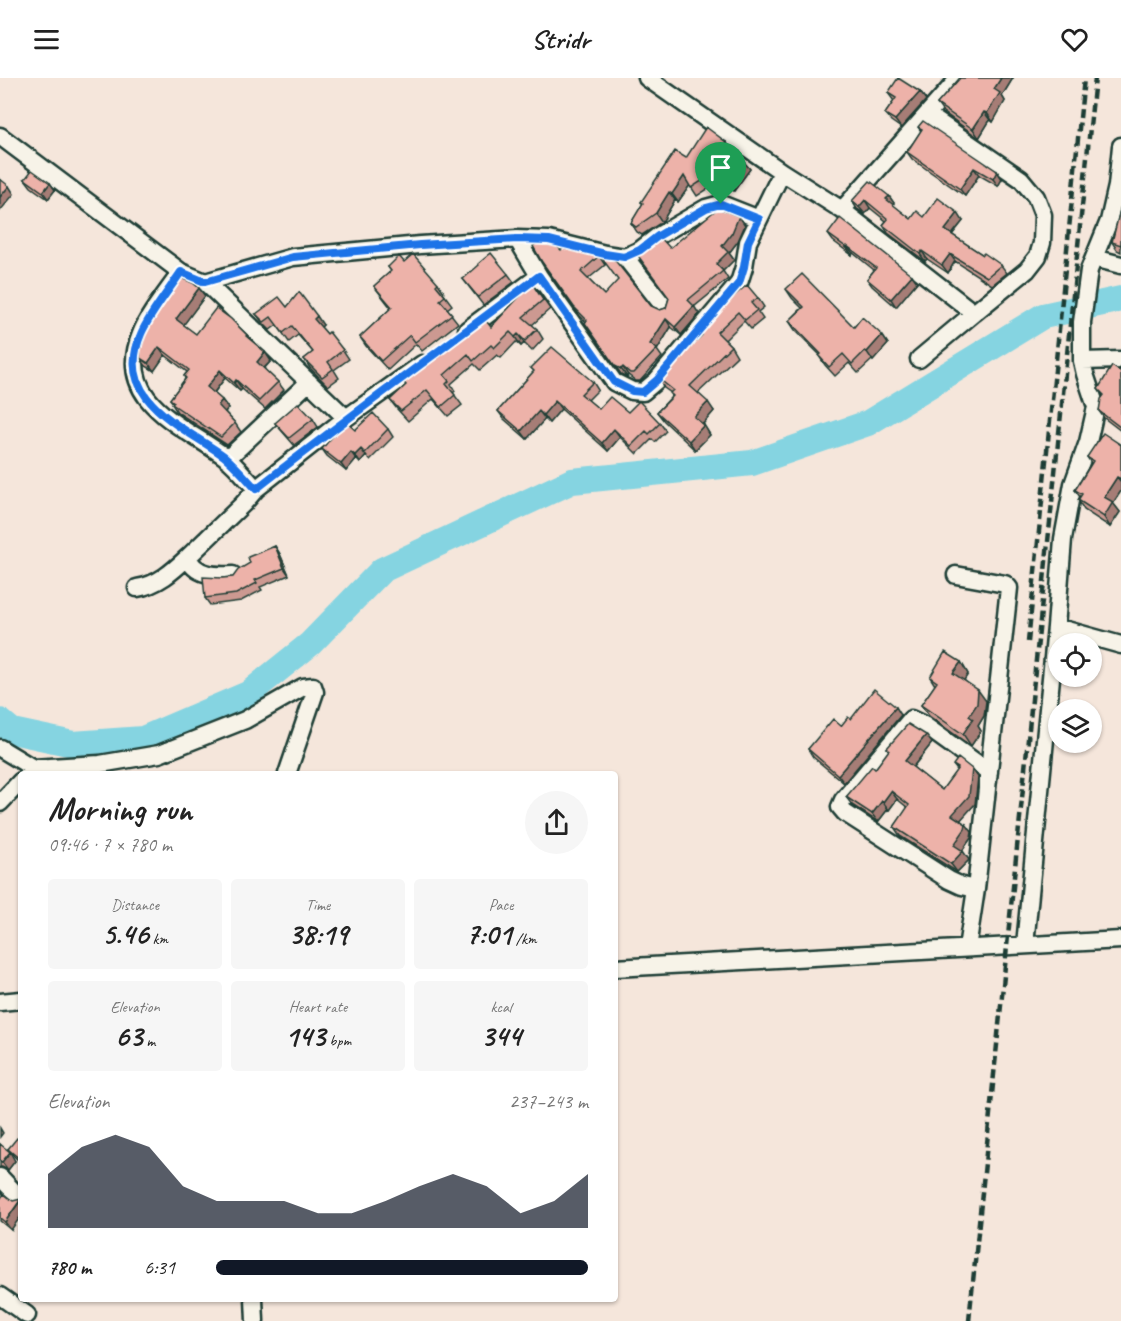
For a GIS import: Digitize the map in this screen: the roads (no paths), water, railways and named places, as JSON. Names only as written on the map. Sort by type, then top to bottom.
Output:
[{"type":"street","points":[[647,78],[842,210],[974,313]]},
{"type":"street","points":[[842,210],[959,78]]},
{"type":"street","points":[[919,359],[1027,270],[1038,256],[1042,243],[1043,215],[1036,197],[1021,179],[928,115]]},
{"type":"street","points":[[0,136],[181,272],[205,282],[346,418]]},
{"type":"street","points":[[1025,945],[1064,538],[1073,484],[1088,442],[1096,406],[1084,374],[1082,322],[1091,264],[1109,221],[1117,186],[1121,146]]},
{"type":"street","points":[[517,239],[539,276],[614,382],[632,391],[643,392],[657,380],[739,283],[748,242],[782,171]]},
{"type":"street","points":[[205,282],[293,257],[517,239],[549,240],[624,257],[640,250],[658,236],[706,208],[721,204],[759,219]]},
{"type":"street","points":[[624,257],[665,308]]},
{"type":"street","points":[[1091,264],[1121,265]]},
{"type":"street","points":[[181,272],[141,332],[136,346],[135,373],[142,394],[154,408],[227,459],[256,489]]},
{"type":"street","points":[[454,339],[539,276]]},
{"type":"street","points":[[137,588],[150,586],[175,570],[256,489],[346,418],[436,353]]},
{"type":"street","points":[[1082,361],[1121,360]]},
{"type":"street","points":[[227,459],[309,382]]},
{"type":"street","points":[[188,557],[192,566],[204,573],[215,577],[233,575]]},
{"type":"street","points":[[956,575],[1005,584],[1009,588],[976,889],[967,948]]},
{"type":"street","points":[[1056,627],[1121,645]]},
{"type":"street","points":[[0,748],[31,771],[100,764],[159,754],[245,720],[303,687],[313,686],[315,692],[288,771]]},
{"type":"street","points":[[976,889],[949,880],[845,813],[840,807],[843,800],[911,719],[924,725],[989,772]]},
{"type":"street","points":[[0,803],[18,784]]},
{"type":"street","points":[[618,968],[1121,940]]},
{"type":"street","points":[[0,1002],[18,1000]]},
{"type":"street","points":[[0,1177],[18,1196]]},
{"type":"street","points":[[0,1296],[27,1315]]},
{"type":"street","points":[[254,1302],[255,1321]]},
{"type":"waterway","points":[[0,721],[12,731],[73,744],[143,739],[248,694],[310,644],[382,570],[572,481],[752,463],[868,423],[1043,316],[1121,299]]},
{"type":"railway","points":[[1028,642],[1084,78]]},
{"type":"railway","points":[[969,1321],[1095,78]]}]
